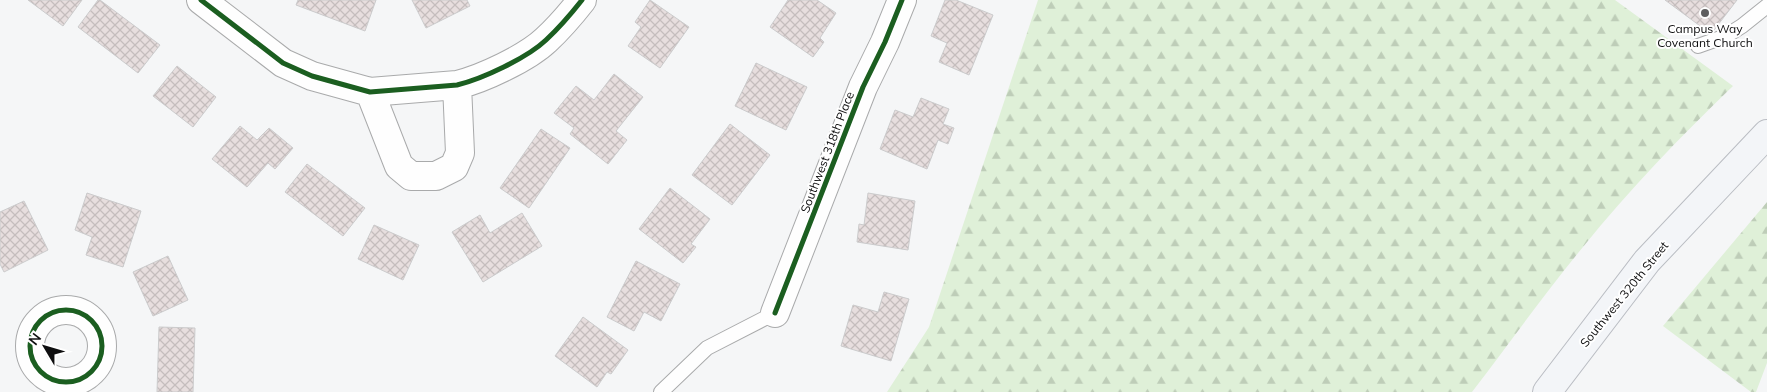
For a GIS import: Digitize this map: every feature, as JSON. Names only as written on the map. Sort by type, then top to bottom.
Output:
[{"type":"main road","name":"Southwest 320th Street","points":[[1547,392],[1647,261],[1767,134]]},
{"type":"street","points":[[201,0],[283,63],[312,76],[370,92],[457,86],[467,83],[506,66],[544,41],[582,0]]},
{"type":"street","name":"Southwest 318th Place","points":[[775,313],[863,87],[885,42],[902,0]]},
{"type":"street","points":[[370,92],[399,166],[411,176],[436,176],[454,167],[460,153],[457,86]]},
{"type":"lane","points":[[1698,46],[1726,36],[1767,6]]},
{"type":"lane","points":[[661,392],[707,348],[775,313]]},
{"type":"green space","points":[[1038,0],[1615,0],[1733,86],[1655,164],[1600,226],[1554,283],[1472,392],[887,392],[929,327]]},
{"type":"green space","points":[[1767,202],[1767,363],[1756,392],[1751,392],[1663,326]]},
{"type":"building","points":[[28,0],[82,0],[63,26]]},
{"type":"building","points":[[98,0],[160,45],[138,73],[78,27]]},
{"type":"building","points":[[298,0],[376,0],[365,31],[296,5]]},
{"type":"building","points":[[412,0],[467,0],[470,6],[426,28]]},
{"type":"building","points":[[650,0],[689,27],[660,68],[628,46],[641,27],[635,22]]},
{"type":"building","points":[[788,0],[817,0],[836,13],[820,38],[824,42],[813,57],[770,27]]},
{"type":"building","points":[[945,0],[956,0],[993,15],[969,75],[939,62],[947,43],[931,36]]},
{"type":"building","name":"Campus Way Covenant Church","points":[[1665,0],[1737,0],[1711,34]]},
{"type":"building","points":[[756,63],[807,87],[786,130],[735,106]]},
{"type":"building","points":[[177,66],[216,97],[193,127],[153,96]]},
{"type":"building","points":[[614,74],[643,97],[616,131],[627,140],[608,164],[570,134],[574,128],[554,113],[576,86],[594,100]]},
{"type":"building","points":[[921,98],[949,109],[943,124],[954,128],[948,144],[938,140],[927,169],[880,149],[895,110],[913,117]]},
{"type":"building","points":[[730,124],[770,155],[732,205],[692,175]]},
{"type":"building","points":[[240,126],[257,140],[269,128],[293,148],[275,169],[268,163],[247,187],[212,159]]},
{"type":"building","points":[[541,129],[570,148],[529,208],[500,188]]},
{"type":"building","points":[[307,164],[365,208],[343,236],[285,192]]},
{"type":"building","points":[[670,188],[710,219],[691,244],[696,247],[683,263],[639,229]]},
{"type":"building","points":[[87,193],[141,211],[123,267],[86,255],[92,237],[75,230]]},
{"type":"building","points":[[868,193],[915,201],[908,250],[857,242],[859,224],[864,225]]},
{"type":"building","points":[[24,201],[48,250],[4,272],[0,264],[0,212]]},
{"type":"building","points":[[522,213],[542,246],[483,282],[452,232],[480,215],[490,233]]},
{"type":"building","points":[[374,225],[419,245],[403,280],[358,259]]},
{"type":"building","points":[[168,256],[188,300],[153,316],[133,272]]},
{"type":"building","points":[[636,261],[680,284],[661,321],[644,312],[634,331],[607,317]]},
{"type":"building","points":[[884,292],[909,299],[891,361],[841,346],[853,305],[878,312]]},
{"type":"building","points":[[583,317],[628,350],[611,374],[607,372],[597,387],[555,356]]},
{"type":"building","points":[[159,327],[195,328],[193,392],[157,392]]},
{"type":"cycle path","points":[[201,0],[283,63],[312,76],[370,92],[457,85],[491,73],[516,61],[538,47],[560,26],[582,0]]},
{"type":"cycle path","points":[[775,313],[863,87],[885,42],[902,0]]},
{"type":"cycle path","points":[[59,310],[73,310],[92,320],[102,339],[102,346],[102,353],[92,372],[73,382],[59,382],[40,372],[30,353],[30,339],[40,320],[59,310]]},
{"type":"place","name":"Campus Way Covenant Church","points":[[1705,13]]}]
